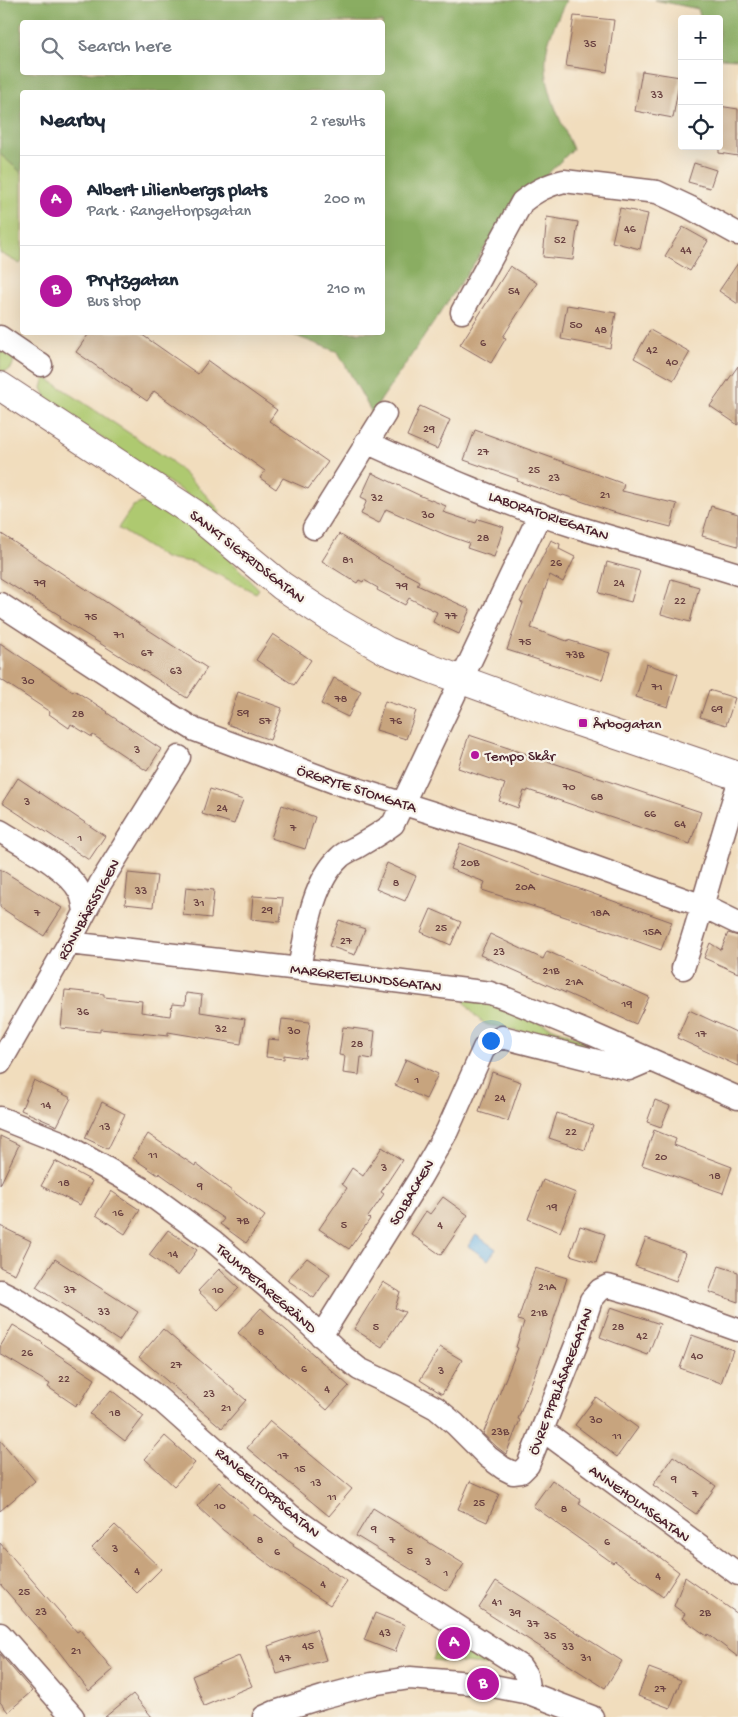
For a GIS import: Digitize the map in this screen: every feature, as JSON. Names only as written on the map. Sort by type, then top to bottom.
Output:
[{"type":"street","points":[[462,312],[522,202],[536,191],[550,184],[564,181],[657,192],[738,234]]},
{"type":"street","points":[[0,337],[41,365]]},
{"type":"street","name":"SANKT SIGFRIDSGATAN","points":[[0,386],[195,514],[282,586],[335,621],[387,651],[618,736],[738,776]]},
{"type":"street","points":[[314,528],[385,414]]},
{"type":"street","name":"LABORATORIEGATAN","points":[[366,442],[435,474],[540,514],[738,574]]},
{"type":"street","points":[[300,969],[306,929],[318,892],[328,870],[341,856],[379,835],[393,824],[540,514]]},
{"type":"street","name":"ÖRGRYTE STOMGATA","points":[[0,604],[195,730],[334,782],[516,839],[703,906],[738,923]]},
{"type":"street","name":"RÖNNBÄRSSTIGEN","points":[[2,1056],[69,944],[100,884],[179,757]]},
{"type":"street","points":[[683,968],[703,906],[728,813],[738,786]]},
{"type":"street","points":[[0,830],[55,866],[69,879],[80,893],[85,911]]},
{"type":"street","name":"MARGRETELUNDSGATAN","points":[[69,944],[300,969],[490,993],[507,998],[738,1098]]},
{"type":"street","name":"SOLBACKEN","points":[[322,1336],[424,1170],[446,1131],[484,1048],[489,1043],[502,1038],[629,1069],[650,1060]]},
{"type":"street","name":"TRUMPETAREGRÄND","points":[[0,1118],[58,1141],[141,1188],[213,1241],[295,1311],[359,1370],[395,1386],[436,1408],[455,1424],[488,1458],[513,1473],[521,1472]]},
{"type":"street","name":"ÖVRE PIPBLÅSAREGATAN","points":[[521,1472],[528,1465],[576,1345],[591,1300],[600,1290],[608,1286],[636,1294],[738,1330]]},
{"type":"street","name":"RANGELTORPSGATAN","points":[[0,1291],[18,1300],[156,1396],[291,1516],[362,1565],[520,1666],[526,1675],[529,1693]]},
{"type":"street","name":"ANNEHOLMSGATAN","points":[[541,1433],[552,1438],[738,1574]]},
{"type":"street","points":[[0,1634],[73,1717]]},
{"type":"street","points":[[264,1717],[323,1697],[372,1684],[410,1678],[483,1684],[529,1693],[592,1717]]},
{"type":"green space","points":[[0,0],[566,0],[548,44],[546,71],[552,98],[573,149],[509,212],[372,413],[338,352],[293,335],[385,335],[385,90],[20,90],[20,171],[0,154]]},
{"type":"green space","points":[[655,0],[738,0],[738,59],[723,58],[723,15],[700,15],[698,9]]},
{"type":"green space","points":[[0,154],[20,171],[20,264],[0,253]]},
{"type":"green space","points":[[0,349],[14,360],[12,367],[6,371],[0,371]]},
{"type":"green space","points":[[45,377],[171,461],[220,511],[218,515],[49,403],[42,388]]},
{"type":"green space","points":[[147,501],[180,519],[210,540],[259,589],[256,593],[192,562],[165,558],[118,528],[133,506]]},
{"type":"green space","points":[[465,999],[496,1005],[636,1061],[490,1026],[482,1022],[471,1011],[465,1003]]},
{"type":"green space","points":[[444,1626],[494,1661],[492,1666],[433,1660]]},
{"type":"water","points":[[476,1235],[496,1249],[488,1260],[468,1246]]},
{"type":"building","points":[[574,16],[614,20],[607,72],[566,66]]},
{"type":"building","points":[[642,71],[678,77],[673,118],[635,111]]},
{"type":"building","points":[[723,107],[738,109],[738,156],[719,153],[719,150],[723,150]]},
{"type":"building","points":[[694,163],[716,170],[710,188],[688,182]]},
{"type":"building","points":[[620,208],[648,214],[640,249],[612,242]]},
{"type":"building","points":[[547,217],[578,222],[573,260],[543,257]]},
{"type":"building","points":[[683,227],[708,241],[690,271],[665,256]]},
{"type":"building","points":[[738,263],[738,304],[719,291]]},
{"type":"building","points":[[510,266],[537,283],[503,337],[506,338],[491,363],[460,345]]},
{"type":"building","points":[[567,305],[616,313],[610,348],[561,339]]},
{"type":"building","points":[[650,330],[690,352],[674,380],[634,358]]},
{"type":"building","points":[[88,335],[142,335],[198,374],[208,361],[277,410],[269,421],[328,462],[308,489],[283,478],[276,489],[260,478],[265,471],[154,391],[147,401],[76,352]]},
{"type":"building","points":[[738,366],[738,425],[710,406]]},
{"type":"building","points":[[420,406],[450,420],[437,449],[407,436]]},
{"type":"building","points":[[475,430],[624,484],[622,491],[677,504],[671,527],[562,496],[464,460]]},
{"type":"building","points":[[372,473],[446,506],[443,512],[476,523],[478,519],[504,527],[494,557],[467,548],[469,543],[386,509],[379,523],[361,514],[367,500],[361,497]]},
{"type":"building","points":[[711,506],[738,514],[738,546],[702,536]]},
{"type":"building","points":[[0,533],[207,668],[187,698],[0,578]]},
{"type":"building","points":[[339,534],[419,581],[417,585],[470,609],[459,634],[433,622],[437,612],[409,598],[405,605],[377,590],[378,588],[364,580],[363,582],[359,580],[357,583],[322,561]]},
{"type":"building","points":[[551,540],[560,544],[559,549],[575,557],[563,582],[550,575],[531,628],[567,641],[610,653],[602,680],[507,650],[523,603],[520,602]]},
{"type":"building","points":[[607,562],[640,571],[631,602],[599,593]]},
{"type":"building","points":[[671,579],[699,587],[690,622],[661,614]]},
{"type":"building","points":[[273,634],[311,660],[294,685],[256,660]]},
{"type":"building","points":[[0,643],[73,692],[74,690],[108,712],[161,749],[147,771],[93,735],[92,737],[71,724],[69,728],[49,714],[50,712],[0,679]]},
{"type":"building","points":[[646,664],[678,674],[668,707],[636,697]]},
{"type":"building","points":[[334,678],[361,691],[348,717],[321,704]]},
{"type":"building","points":[[709,690],[735,698],[726,725],[700,717]]},
{"type":"building","points":[[238,692],[282,708],[270,740],[227,724]]},
{"type":"building","points":[[385,701],[416,711],[406,739],[376,730]]},
{"type":"building","points":[[469,735],[701,812],[690,844],[528,790],[527,792],[524,791],[518,808],[499,801],[505,784],[458,768]]},
{"type":"building","points":[[18,778],[105,836],[89,860],[2,803]]},
{"type":"building","points":[[210,789],[243,800],[234,824],[202,814]]},
{"type":"building","points":[[282,805],[315,817],[305,849],[271,838]]},
{"type":"building","points":[[460,843],[546,877],[672,922],[661,950],[482,890],[485,882],[450,869]]},
{"type":"building","points":[[387,863],[416,876],[405,901],[376,889]]},
{"type":"building","points":[[0,869],[62,908],[44,936],[0,907]]},
{"type":"building","points":[[128,873],[157,876],[153,907],[125,904]]},
{"type":"building","points":[[186,887],[214,890],[211,918],[183,915]]},
{"type":"building","points":[[253,896],[283,898],[280,922],[251,919]]},
{"type":"building","points":[[431,909],[461,922],[451,945],[421,932]]},
{"type":"building","points":[[339,920],[365,929],[355,955],[329,946]]},
{"type":"building","points":[[728,933],[738,936],[738,973],[704,958],[710,943],[721,950]]},
{"type":"building","points":[[490,934],[543,959],[547,951],[649,997],[636,1024],[480,955]]},
{"type":"building","points":[[65,990],[104,994],[104,997],[142,1001],[141,1012],[170,1016],[172,1004],[185,1005],[186,993],[202,995],[200,1012],[245,1019],[241,1044],[168,1032],[168,1036],[100,1029],[100,1032],[61,1028]]},
{"type":"building","points":[[689,1010],[738,1033],[738,1066],[677,1038]]},
{"type":"building","points":[[282,1019],[310,1022],[305,1058],[284,1055],[284,1059],[266,1057],[268,1039],[279,1040]]},
{"type":"building","points":[[343,1027],[375,1031],[372,1059],[361,1057],[359,1075],[343,1073],[345,1056],[339,1055]]},
{"type":"building","points":[[406,1059],[438,1074],[426,1099],[395,1085]]},
{"type":"building","points":[[492,1072],[521,1082],[508,1121],[479,1112]]},
{"type":"building","points":[[34,1080],[71,1098],[57,1126],[21,1110]]},
{"type":"building","points":[[655,1100],[670,1106],[661,1127],[647,1122]]},
{"type":"building","points":[[102,1102],[125,1114],[108,1149],[85,1138]]},
{"type":"building","points":[[557,1113],[593,1125],[585,1150],[549,1138]]},
{"type":"building","points":[[654,1130],[676,1139],[674,1145],[732,1167],[723,1193],[642,1165]]},
{"type":"building","points":[[148,1134],[195,1166],[196,1164],[265,1216],[246,1243],[220,1224],[224,1219],[159,1173],[158,1175],[133,1158]]},
{"type":"building","points":[[0,1136],[19,1145],[0,1185]]},
{"type":"building","points":[[382,1147],[402,1160],[381,1192],[384,1194],[368,1217],[370,1219],[349,1249],[319,1229],[347,1188],[342,1184],[352,1168],[363,1176]]},
{"type":"building","points":[[55,1161],[92,1181],[80,1205],[41,1186]]},
{"type":"building","points":[[543,1180],[576,1193],[560,1232],[528,1219]]},
{"type":"building","points":[[111,1191],[140,1210],[125,1234],[96,1215]]},
{"type":"building","points":[[443,1197],[468,1215],[441,1255],[411,1234],[426,1211],[430,1214]]},
{"type":"building","points":[[0,1226],[31,1241],[15,1274],[0,1267]]},
{"type":"building","points":[[580,1226],[605,1234],[596,1263],[570,1255]]},
{"type":"building","points":[[168,1230],[197,1250],[178,1276],[149,1255]]},
{"type":"building","points":[[646,1238],[686,1253],[676,1281],[635,1266]]},
{"type":"building","points":[[307,1258],[330,1274],[314,1298],[287,1280]]},
{"type":"building","points":[[55,1259],[138,1312],[119,1341],[36,1287]]},
{"type":"building","points":[[719,1266],[738,1272],[738,1302],[709,1292]]},
{"type":"building","points":[[535,1268],[567,1278],[545,1347],[518,1419],[520,1420],[506,1454],[483,1434],[518,1348],[516,1347],[524,1322],[518,1320]]},
{"type":"building","points":[[219,1269],[239,1288],[218,1310],[198,1291]]},
{"type":"building","points":[[383,1282],[400,1292],[395,1308],[405,1312],[382,1347],[354,1329]]},
{"type":"building","points":[[611,1307],[660,1324],[648,1355],[600,1337]]},
{"type":"building","points":[[261,1308],[349,1386],[327,1410],[238,1333]]},
{"type":"building","points":[[13,1325],[95,1379],[79,1405],[77,1403],[76,1406],[48,1387],[50,1384],[0,1354],[0,1347]]},
{"type":"building","points":[[163,1329],[246,1400],[222,1428],[139,1357]]},
{"type":"building","points":[[692,1335],[733,1350],[721,1383],[680,1368]]},
{"type":"building","points":[[440,1347],[462,1360],[442,1394],[420,1380]]},
{"type":"building","points":[[111,1390],[144,1416],[125,1441],[90,1414]]},
{"type":"building","points":[[596,1397],[638,1428],[617,1457],[575,1425]]},
{"type":"building","points":[[270,1421],[352,1489],[329,1516],[247,1448]]},
{"type":"building","points":[[165,1436],[195,1463],[174,1486],[145,1459]]},
{"type":"building","points":[[0,1440],[35,1481],[0,1511]]},
{"type":"building","points":[[673,1456],[716,1486],[696,1514],[653,1485]]},
{"type":"building","points":[[552,1480],[581,1500],[579,1504],[653,1552],[679,1572],[663,1597],[615,1561],[613,1563],[533,1506]]},
{"type":"building","points":[[470,1481],[499,1494],[487,1522],[458,1509]]},
{"type":"building","points":[[219,1482],[252,1513],[294,1544],[293,1546],[347,1581],[330,1605],[275,1569],[223,1530],[197,1506]]},
{"type":"building","points":[[373,1508],[464,1564],[447,1591],[356,1536]]},
{"type":"building","points":[[115,1525],[161,1569],[137,1593],[92,1548]]},
{"type":"building","points":[[0,1543],[77,1632],[80,1630],[113,1670],[89,1691],[57,1649],[0,1584]]},
{"type":"building","points":[[685,1577],[738,1614],[738,1657],[708,1634],[707,1636],[682,1618],[685,1614],[674,1606]]},
{"type":"building","points":[[496,1581],[622,1661],[605,1688],[479,1608]]},
{"type":"building","points":[[375,1613],[405,1625],[395,1652],[364,1640]]},
{"type":"building","points":[[316,1629],[326,1660],[277,1674],[268,1646]]},
{"type":"building","points":[[0,1654],[32,1691],[8,1712],[0,1702]]},
{"type":"building","points":[[239,1656],[252,1686],[204,1706],[192,1676]]},
{"type":"building","points":[[649,1668],[681,1680],[670,1708],[638,1696]]},
{"type":"building","points":[[133,1694],[152,1717],[105,1717]]},
{"type":"place","name":"Årbogatan","points":[[583,723]]},
{"type":"place","name":"Tempo Skår","points":[[475,755]]},
{"type":"place","name":"Albert Lilienbergs plats","points":[[454,1643]]},
{"type":"place","name":"Prytzgatan","points":[[483,1684]]}]
